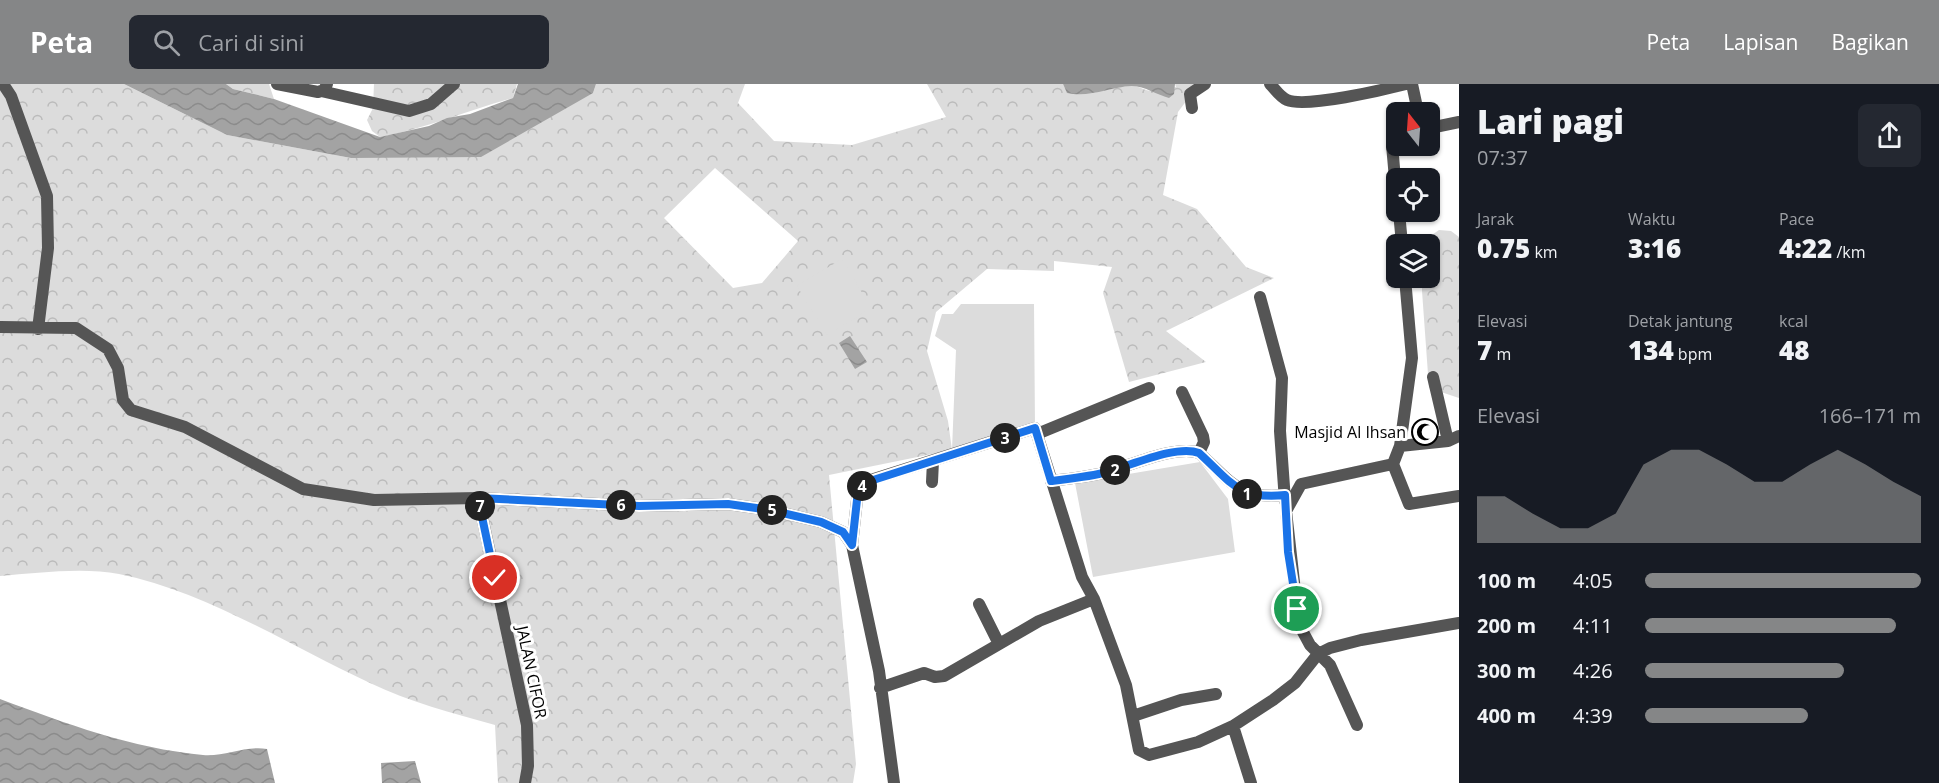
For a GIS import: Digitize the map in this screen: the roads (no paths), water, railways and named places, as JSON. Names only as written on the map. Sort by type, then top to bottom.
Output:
[{"type":"street","points":[[3,84],[11,96],[47,196],[48,249],[38,329]]},
{"type":"street","points":[[277,84],[324,88],[409,111],[431,104],[449,86]]},
{"type":"street","points":[[1192,108],[1190,94],[1205,84]]},
{"type":"street","points":[[1346,95],[1353,84]]},
{"type":"street","points":[[1277,86],[1284,99],[1301,103],[1387,90],[1404,84]]},
{"type":"street","points":[[1412,84],[1416,102]]},
{"type":"street","points":[[1440,126],[1459,122]]},
{"type":"street","points":[[1406,288],[1412,357],[1400,446],[1393,464],[1408,504],[1459,496]]},
{"type":"street","points":[[1260,297],[1282,378],[1280,431],[1297,609],[1303,632],[1318,654],[1330,665],[1357,725]]},
{"type":"street","points":[[0,327],[76,328],[108,350],[118,368],[123,400],[131,410],[185,427],[303,489],[374,500],[478,498],[639,506],[728,504],[770,510],[821,522],[843,532],[850,542],[869,615],[894,783]]},
{"type":"street","points":[[1400,446],[1454,439],[1433,377]]},
{"type":"street","points":[[1037,434],[1149,388]]},
{"type":"street","points":[[1182,392],[1203,436],[1203,447],[1199,453]]},
{"type":"street","points":[[850,542],[856,498],[862,486],[874,479],[1035,428],[1082,577],[1094,599],[1126,685],[1139,750],[1149,755],[1198,742],[1233,726],[1295,683],[1318,654],[1361,640],[1459,623]]},
{"type":"street","points":[[1051,481],[1100,474],[1178,451],[1192,450],[1199,453],[1240,491],[1260,496],[1285,495]]},
{"type":"street","points":[[933,461],[933,482]]},
{"type":"street","points":[[1286,511],[1301,484],[1393,464]]},
{"type":"street","name":"JALAN CIFOR","points":[[478,498],[527,726],[528,766],[525,783]]},
{"type":"street","points":[[880,688],[924,673],[935,677],[944,676],[1039,621],[1094,599]]},
{"type":"street","points":[[979,604],[999,644]]},
{"type":"street","points":[[1133,716],[1181,700],[1216,694]]},
{"type":"street","points":[[1233,726],[1251,783]]},
{"type":"water","points":[[124,84],[226,84],[233,89],[274,99],[380,137],[429,126],[447,118],[470,114],[513,98],[518,84],[596,84],[593,93],[481,157],[351,158],[227,135]]},
{"type":"water","points":[[1063,84],[1175,84],[1174,94],[1169,98],[1142,87],[1132,86],[1092,93],[1067,93]]},
{"type":"water","points":[[850,336],[867,362],[855,369],[839,343]]},
{"type":"water","points":[[0,699],[75,726],[125,741],[176,752],[211,755],[259,748],[267,749],[275,783],[0,783]]},
{"type":"water","points":[[415,761],[421,783],[382,783],[381,763]]},
{"type":"place","name":"Masjid Al Ihsan","points":[[1425,432]]}]
